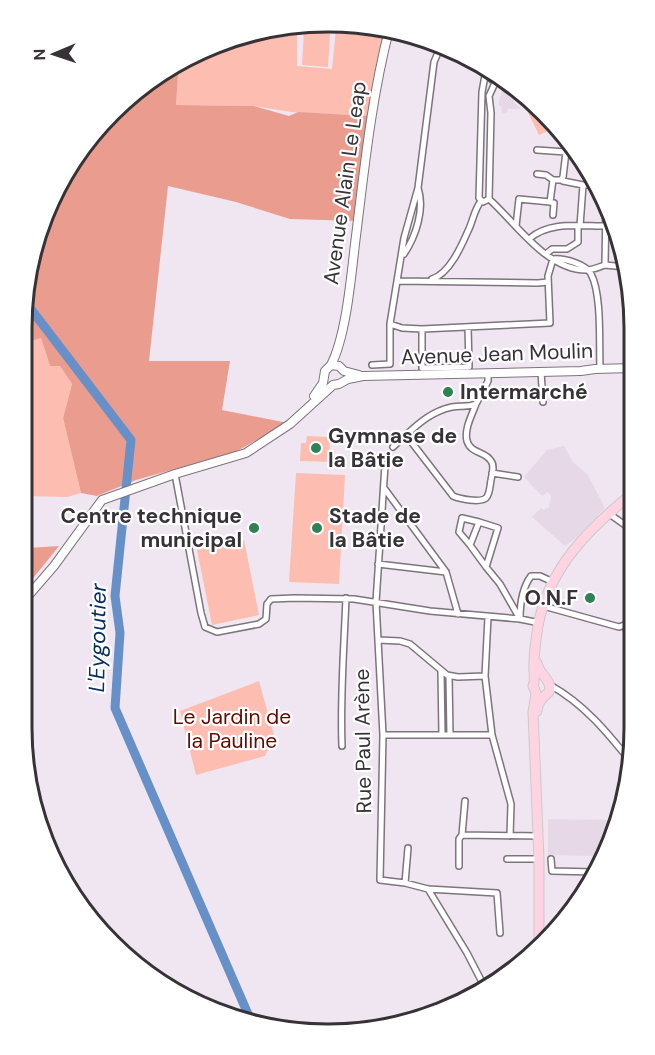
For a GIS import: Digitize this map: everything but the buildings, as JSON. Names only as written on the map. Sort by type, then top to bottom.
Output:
[{"type":"main road","points":[[543,688],[534,661],[539,622],[545,602],[567,560],[588,531],[624,500]]},
{"type":"main road","points":[[539,935],[539,859],[532,712],[543,688],[537,667],[538,650],[548,608],[567,560]]},
{"type":"street","name":"Avenue Alain Le Leap","points":[[340,371],[340,342],[378,72],[387,38]]},
{"type":"street","points":[[372,365],[390,364],[390,324],[404,238],[418,188],[434,62],[438,53]]},
{"type":"street","points":[[428,281],[442,274],[451,262],[481,201],[479,198],[483,87],[488,78]]},
{"type":"street","points":[[481,201],[487,202],[489,196],[490,79]]},
{"type":"street","points":[[483,87],[491,89]]},
{"type":"street","points":[[537,150],[566,152]]},
{"type":"street","points":[[562,181],[566,152]]},
{"type":"street","points":[[537,174],[546,175],[552,180],[587,185]]},
{"type":"street","points":[[550,202],[552,180]]},
{"type":"street","points":[[546,254],[552,249],[567,249],[578,242],[583,185]]},
{"type":"street","points":[[480,194],[485,192],[529,239],[553,259],[559,258],[582,266],[591,273],[596,294],[600,368]]},
{"type":"street","points":[[516,226],[519,199],[554,203],[553,215]]},
{"type":"street","points":[[502,211],[518,213]]},
{"type":"street","points":[[529,239],[544,230],[605,226],[605,265]]},
{"type":"street","points":[[390,324],[402,328],[422,329],[550,323],[548,282],[553,259]]},
{"type":"street","points":[[588,271],[605,265],[617,266]]},
{"type":"street","points":[[397,280],[548,282]]},
{"type":"street","points":[[422,329],[422,368],[469,367],[468,327]]},
{"type":"street","name":"Avenue Jean Moulin","points":[[340,371],[363,376],[624,368]]},
{"type":"street","points":[[32,591],[54,566],[98,504],[107,497],[240,455],[293,422],[333,385],[339,384],[340,371],[325,371],[325,378],[317,393],[293,422]]},
{"type":"street","points":[[541,372],[543,402]]},
{"type":"street","points":[[406,435],[453,496],[482,500],[487,497],[493,464],[490,459],[473,451],[466,435],[476,404],[488,381],[488,373]]},
{"type":"street","points":[[325,378],[333,385]]},
{"type":"street","points":[[393,447],[425,418],[444,409],[457,406],[466,408],[476,404]]},
{"type":"street","name":"Rue Paul Arène","points":[[385,465],[376,602],[383,735],[380,880],[405,883]]},
{"type":"street","points":[[492,473],[518,477]]},
{"type":"street","points":[[175,474],[205,627],[217,632],[259,624],[266,619],[267,604],[270,599],[346,598],[458,614],[539,622],[538,650]]},
{"type":"street","points":[[384,488],[446,573],[458,614]]},
{"type":"street","points":[[608,513],[624,524]]},
{"type":"street","points":[[486,567],[498,528],[462,518],[459,532],[470,545],[486,567],[500,584],[520,619]]},
{"type":"street","points":[[470,545],[479,522]]},
{"type":"street","points":[[378,564],[446,573]]},
{"type":"street","points":[[520,619],[523,595],[531,576],[540,576],[555,583]]},
{"type":"street","points":[[342,746],[341,712],[346,598]]},
{"type":"street","points":[[548,608],[619,627],[624,625]]},
{"type":"street","points":[[488,617],[485,676],[492,735],[511,804],[510,836]]},
{"type":"street","points":[[378,640],[410,644],[449,676],[485,676]]},
{"type":"street","points":[[441,671],[442,735]]},
{"type":"street","points":[[449,676],[450,735]]},
{"type":"street","points":[[543,688],[566,693],[590,712],[623,751]]},
{"type":"street","points":[[383,735],[492,735]]},
{"type":"street","points":[[459,866],[459,839],[462,835],[465,801]]},
{"type":"street","points":[[462,835],[538,836]]},
{"type":"street","points":[[408,848],[405,883],[428,889],[497,892],[500,933]]},
{"type":"street","points":[[507,859],[539,859]]},
{"type":"street","points":[[551,859],[552,871],[586,872]]},
{"type":"street","points":[[428,889],[481,981]]},
{"type":"shaded area","points":[[178,72],[176,105],[254,106],[289,116],[298,112],[369,116],[356,221],[290,219],[236,202],[168,186],[149,361],[230,361],[222,410],[288,423],[235,452],[136,480],[97,496],[81,493],[63,418],[72,384],[60,366],[50,366],[41,338],[32,341],[34,289],[47,232],[62,197],[81,163],[105,132],[132,105],[163,81]]},
{"type":"shaded area","points":[[503,89],[514,98],[514,102],[521,109],[508,109],[507,113],[502,114],[499,101]]},
{"type":"shaded area","points":[[564,446],[573,462],[588,475],[605,508],[565,546],[532,517],[541,508],[544,510],[549,507],[551,496],[548,492],[542,496],[524,477],[547,450]]},
{"type":"shaded area","points":[[59,546],[32,580],[32,548]]},
{"type":"shaded area","points":[[548,819],[609,820],[594,856],[548,855]]},
{"type":"green space","points":[[304,32],[330,32],[328,67],[302,65]]},
{"type":"green space","points":[[336,32],[383,37],[375,71],[369,116],[291,112],[254,106],[176,105],[178,72],[232,47],[270,37],[297,33],[297,66],[332,69]]},
{"type":"green space","points":[[526,107],[549,131],[539,135]]},
{"type":"green space","points":[[41,338],[50,366],[60,366],[72,384],[63,418],[81,493],[67,497],[32,496],[32,341]]},
{"type":"green space","name":"Gymnase de la Bâtie","points":[[307,436],[329,437],[330,450],[335,451],[334,462],[300,461],[301,443],[306,443]]},
{"type":"green space","name":"Stade de la Bâtie","points":[[296,473],[345,475],[339,584],[289,582]]},
{"type":"green space","points":[[244,540],[259,615],[212,625],[197,550]]},
{"type":"green space","name":"Le Jardin de la Pauline","points":[[259,681],[274,735],[265,756],[196,775],[180,711]]},
{"type":"waterway","name":"L'Eygoutier","points":[[32,310],[131,440],[115,596],[120,633],[115,708],[247,1012]]},
{"type":"place","name":"Intermarché","points":[[448,392]]},
{"type":"place","name":"Gymnase de la Bâtie","points":[[316,448]]},
{"type":"place","name":"Centre technique municipal","points":[[254,528]]},
{"type":"place","name":"Stade de la Bâtie","points":[[317,528]]},
{"type":"place","name":"O.N.F","points":[[590,598]]}]
